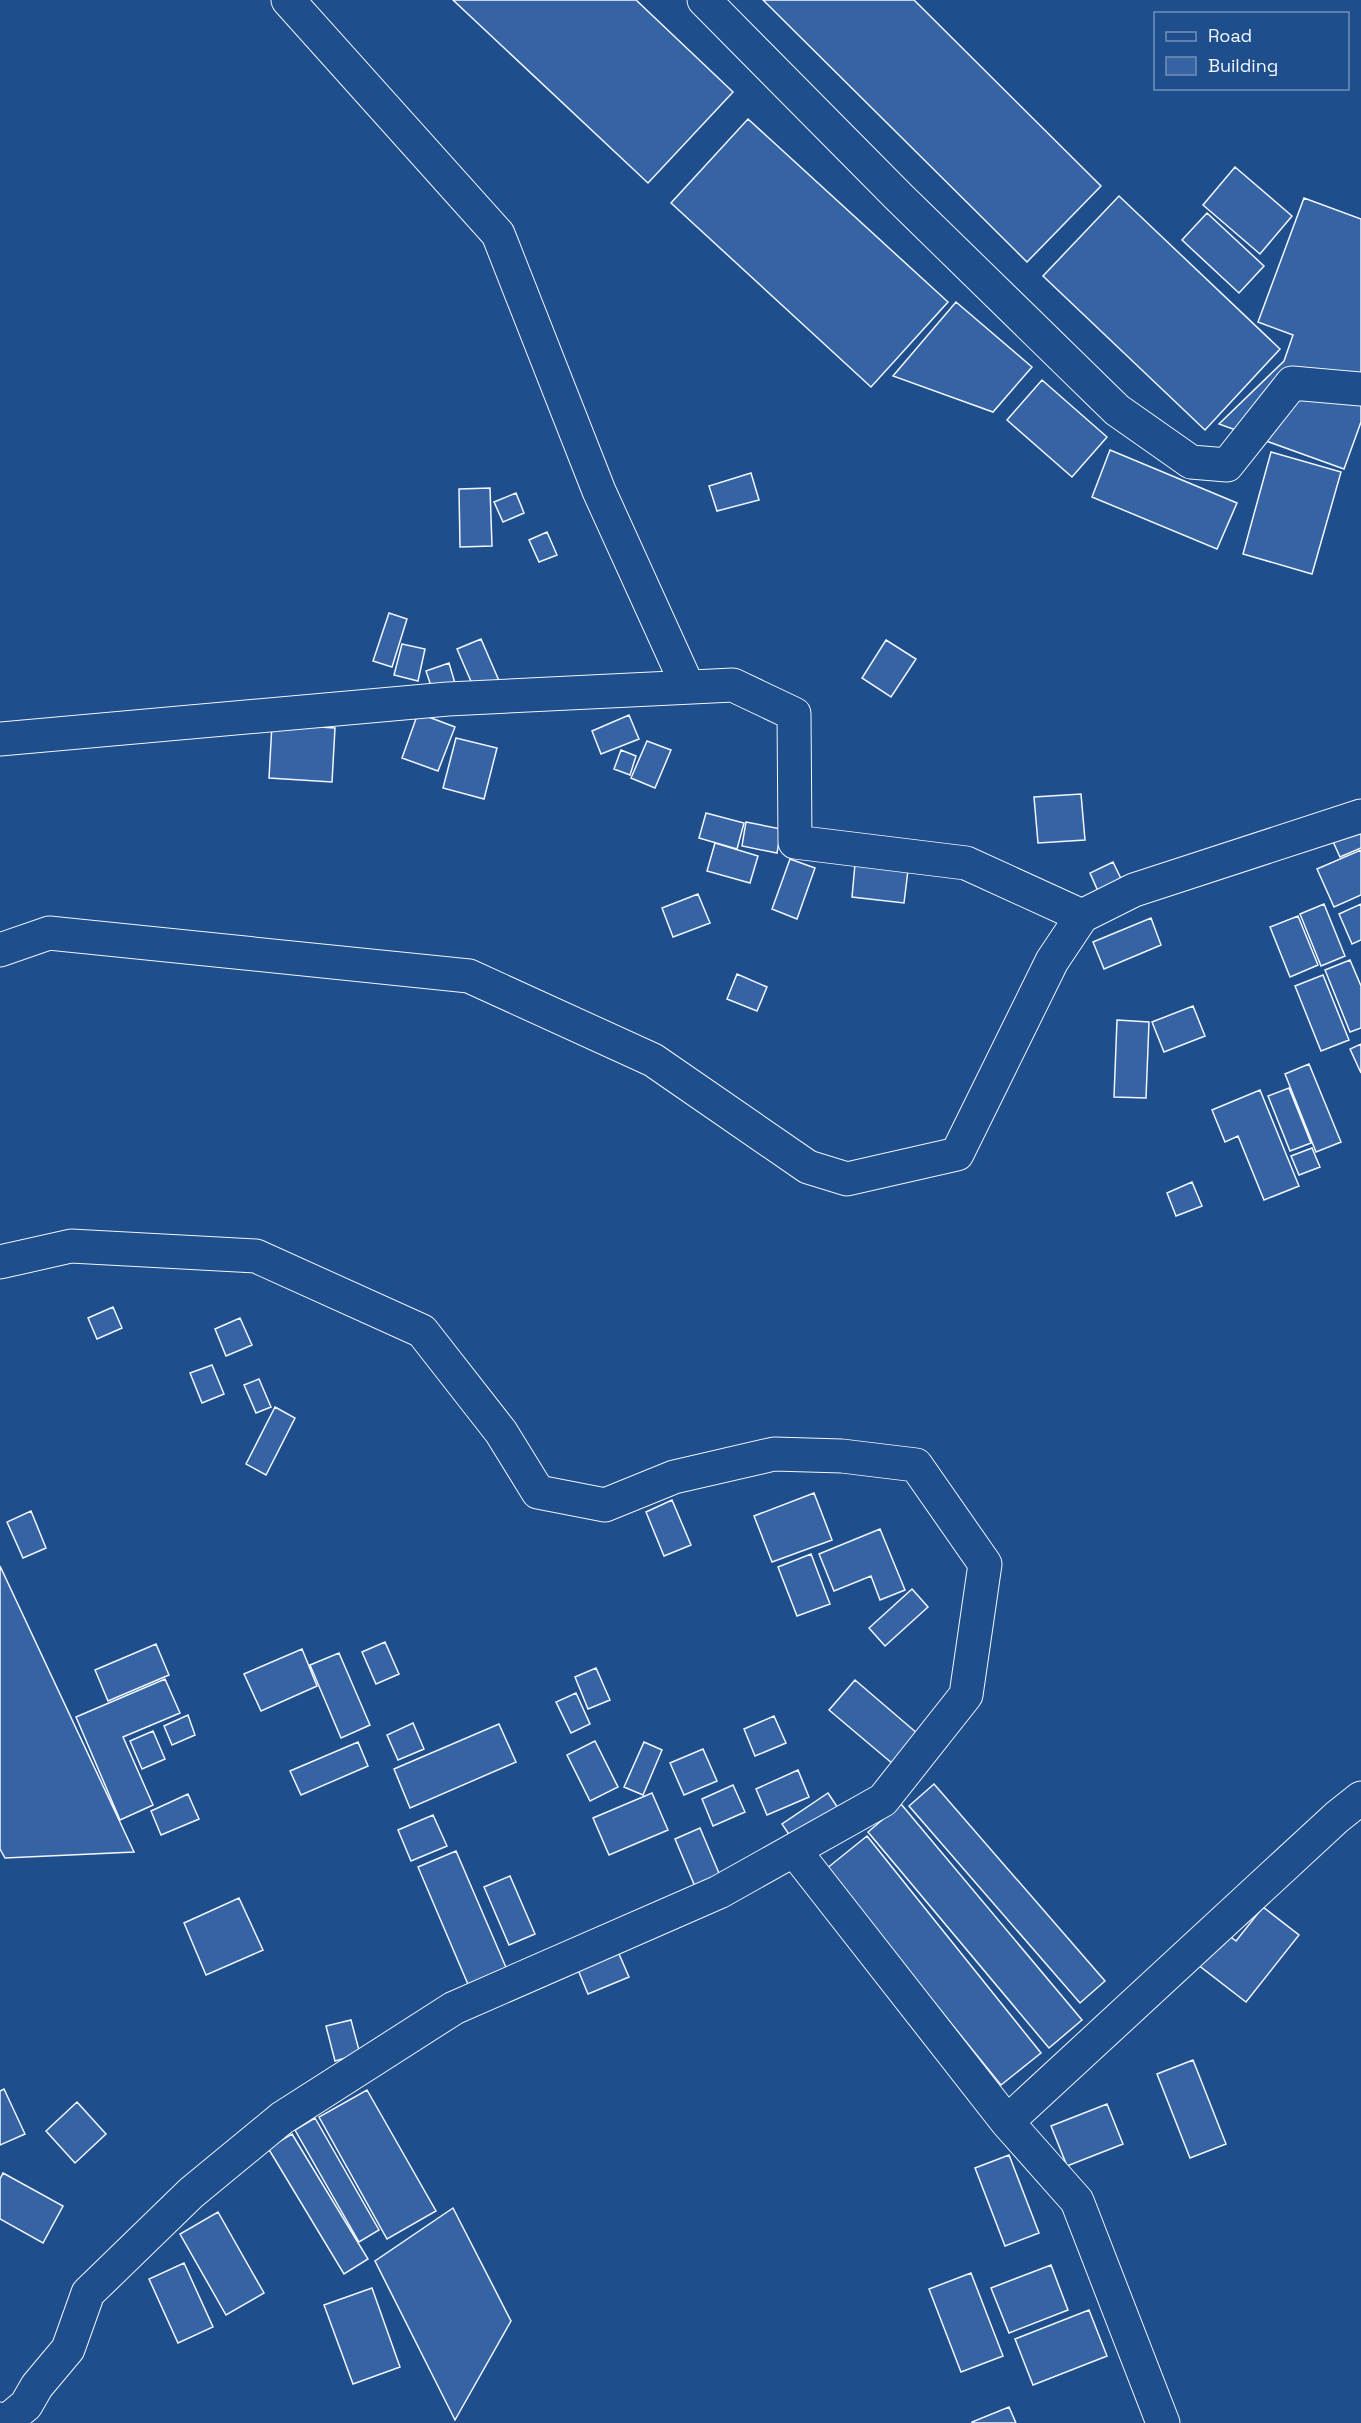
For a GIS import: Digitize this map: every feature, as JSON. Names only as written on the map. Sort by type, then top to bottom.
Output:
[{"type":"street","points":[[288,0],[498,234],[599,491],[688,687]]},
{"type":"street","points":[[704,0],[899,197],[1117,410],[1191,462],[1227,465],[1292,383],[1361,389]]},
{"type":"street","points":[[0,739],[448,699],[732,685],[794,714],[795,842],[966,863],[1082,916]]},
{"type":"street","points":[[0,950],[49,933],[469,976],[653,1060],[808,1167],[847,1179],[957,1154],[1052,961],[1082,916],[1134,890],[1361,816]]},
{"type":"street","points":[[0,1262],[71,1246],[256,1256],[422,1330],[501,1432],[538,1492],[605,1505],[674,1477],[774,1454],[842,1456],[916,1465],[985,1564],[966,1695],[883,1800],[719,1892],[454,2008],[282,2118],[191,2193],[88,2293],[68,2349],[37,2386],[26,2405],[8,2420],[0,2419]]},
{"type":"street","points":[[1007,2122],[1337,1816],[1361,1798]]},
{"type":"street","points":[[794,1850],[1007,2122],[1077,2201],[1163,2423]]},
{"type":"building","points":[[453,0],[636,0],[733,92],[648,183]]},
{"type":"building","points":[[763,0],[914,0],[1101,186],[1027,262]]},
{"type":"building","points":[[748,119],[948,302],[871,387],[671,203]]},
{"type":"building","points":[[1235,167],[1292,216],[1260,254],[1203,205]]},
{"type":"building","points":[[1119,196],[1280,349],[1205,430],[1043,276]]},
{"type":"building","points":[[1304,198],[1361,219],[1361,422],[1344,469],[1219,424],[1284,361],[1293,335],[1258,322]]},
{"type":"building","points":[[1207,213],[1264,266],[1239,293],[1182,240]]},
{"type":"building","points":[[956,302],[1032,367],[993,412],[893,376]]},
{"type":"building","points":[[1042,380],[1107,437],[1072,477],[1007,420]]},
{"type":"building","points":[[1110,450],[1237,503],[1217,549],[1092,497]]},
{"type":"building","points":[[1271,452],[1341,472],[1312,574],[1243,554]]},
{"type":"building","points":[[751,473],[759,500],[717,511],[709,486]]},
{"type":"building","points":[[490,488],[492,546],[460,547],[459,489]]},
{"type":"building","points":[[516,493],[524,513],[503,522],[494,502]]},
{"type":"building","points":[[547,532],[557,555],[539,562],[529,540]]},
{"type":"building","points":[[389,613],[407,619],[392,667],[373,661]]},
{"type":"building","points":[[481,639],[500,683],[476,693],[457,649]]},
{"type":"building","points":[[886,640],[916,659],[891,697],[862,678]]},
{"type":"building","points":[[402,644],[425,649],[418,681],[394,675]]},
{"type":"building","points":[[449,663],[457,690],[435,698],[426,671]]},
{"type":"building","points":[[418,713],[455,727],[438,771],[402,758]]},
{"type":"building","points":[[629,715],[639,739],[601,754],[592,731]]},
{"type":"building","points":[[272,724],[335,728],[332,782],[269,778]]},
{"type":"building","points":[[456,738],[497,748],[484,799],[443,788]]},
{"type":"building","points":[[647,741],[671,750],[655,788],[631,778]]},
{"type":"building","points":[[621,750],[636,756],[630,775],[614,769]]},
{"type":"building","points":[[1081,794],[1085,840],[1038,843],[1034,797]]},
{"type":"building","points":[[706,813],[744,823],[737,849],[699,838]]},
{"type":"building","points":[[746,822],[781,829],[777,853],[742,846]]},
{"type":"building","points":[[1361,822],[1361,848],[1340,857],[1330,835]]},
{"type":"building","points":[[715,843],[758,856],[750,883],[707,871]]},
{"type":"building","points":[[1361,850],[1361,895],[1334,907],[1317,869]]},
{"type":"building","points":[[790,859],[815,868],[797,919],[772,909]]},
{"type":"building","points":[[1113,862],[1125,887],[1101,898],[1090,873]]},
{"type":"building","points":[[855,864],[908,870],[904,903],[852,897]]},
{"type":"building","points":[[698,894],[710,923],[673,937],[662,908]]},
{"type":"building","points":[[1324,904],[1345,956],[1321,966],[1300,914]]},
{"type":"building","points":[[1361,904],[1361,940],[1352,944],[1339,914]]},
{"type":"building","points":[[1298,916],[1318,965],[1290,977],[1270,927]]},
{"type":"building","points":[[1151,918],[1161,945],[1104,969],[1093,942]]},
{"type":"building","points":[[1350,960],[1361,986],[1361,1028],[1350,1032],[1325,970]]},
{"type":"building","points":[[737,974],[767,987],[757,1011],[727,999]]},
{"type":"building","points":[[1323,975],[1349,1040],[1321,1051],[1295,986]]},
{"type":"building","points":[[1193,1006],[1205,1036],[1164,1052],[1152,1022]]},
{"type":"building","points":[[1117,1020],[1149,1022],[1146,1098],[1114,1097]]},
{"type":"building","points":[[1361,1044],[1361,1073],[1350,1049]]},
{"type":"building","points":[[1309,1064],[1341,1142],[1316,1152],[1285,1074]]},
{"type":"building","points":[[1289,1088],[1311,1143],[1290,1151],[1268,1096]]},
{"type":"building","points":[[1260,1090],[1299,1186],[1264,1200],[1238,1136],[1225,1142],[1212,1110]]},
{"type":"building","points":[[1312,1148],[1320,1167],[1299,1175],[1291,1156]]},
{"type":"building","points":[[1192,1182],[1202,1206],[1176,1216],[1167,1193]]},
{"type":"building","points":[[113,1307],[122,1328],[97,1339],[88,1318]]},
{"type":"building","points":[[240,1318],[252,1345],[226,1356],[215,1329]]},
{"type":"building","points":[[212,1365],[224,1394],[202,1403],[190,1373]]},
{"type":"building","points":[[259,1379],[271,1407],[256,1413],[244,1385]]},
{"type":"building","points":[[275,1407],[295,1418],[266,1475],[246,1464]]},
{"type":"building","points":[[814,1493],[832,1540],[772,1562],[754,1516]]},
{"type":"building","points":[[672,1500],[691,1545],[664,1556],[646,1512]]},
{"type":"building","points":[[31,1511],[46,1548],[23,1558],[7,1522]]},
{"type":"building","points":[[880,1529],[905,1590],[880,1600],[871,1576],[834,1591],[819,1554]]},
{"type":"building","points":[[811,1554],[830,1604],[797,1616],[778,1567]]},
{"type":"building","points":[[0,1566],[134,1852],[5,1858],[0,1849]]},
{"type":"building","points":[[912,1589],[928,1607],[885,1646],[869,1628]]},
{"type":"building","points":[[385,1642],[399,1674],[376,1684],[362,1652]]},
{"type":"building","points":[[156,1644],[169,1675],[108,1701],[95,1670]]},
{"type":"building","points":[[302,1649],[317,1686],[261,1711],[244,1674]]},
{"type":"building","points":[[339,1653],[370,1725],[341,1738],[310,1665]]},
{"type":"building","points":[[596,1668],[610,1700],[588,1709],[575,1677]]},
{"type":"building","points":[[165,1679],[180,1713],[123,1737],[153,1805],[120,1820],[76,1717]]},
{"type":"building","points":[[855,1680],[918,1734],[893,1764],[829,1710]]},
{"type":"building","points":[[576,1693],[590,1724],[571,1733],[556,1702]]},
{"type":"building","points":[[188,1715],[195,1735],[172,1745],[164,1726]]},
{"type":"building","points":[[774,1716],[786,1743],[755,1756],[744,1729]]},
{"type":"building","points":[[413,1723],[424,1749],[398,1760],[387,1735]]},
{"type":"building","points":[[499,1724],[516,1762],[410,1808],[394,1769]]},
{"type":"building","points":[[153,1731],[165,1759],[142,1769],[130,1741]]},
{"type":"building","points":[[595,1741],[618,1787],[590,1801],[567,1755]]},
{"type":"building","points":[[358,1742],[368,1766],[301,1795],[290,1771]]},
{"type":"building","points":[[644,1742],[662,1750],[643,1795],[624,1787]]},
{"type":"building","points":[[703,1749],[717,1781],[684,1795],[670,1763]]},
{"type":"building","points":[[798,1770],[809,1797],[767,1815],[756,1789]]},
{"type":"building","points":[[934,1784],[1105,1981],[1080,2003],[909,1806]]},
{"type":"building","points":[[733,1785],[745,1812],[713,1826],[702,1799]]},
{"type":"building","points":[[652,1793],[668,1830],[609,1855],[593,1818]]},
{"type":"building","points":[[828,1793],[840,1811],[794,1842],[782,1824]]},
{"type":"building","points":[[188,1794],[199,1819],[161,1835],[151,1811]]},
{"type":"building","points":[[901,1804],[1082,2020],[1049,2048],[868,1832]]},
{"type":"building","points":[[433,1815],[447,1846],[411,1861],[398,1830]]},
{"type":"building","points":[[700,1828],[724,1885],[699,1896],[675,1839]]},
{"type":"building","points":[[867,1836],[1041,2053],[1001,2085],[826,1869]]},
{"type":"building","points":[[456,1851],[508,1972],[470,1989],[418,1867]]},
{"type":"building","points":[[510,1876],[535,1934],[509,1945],[484,1887]]},
{"type":"building","points":[[239,1898],[263,1950],[206,1975],[184,1923]]},
{"type":"building","points":[[1263,1907],[1299,1935],[1246,2002],[1197,1964],[1223,1931],[1236,1941]]},
{"type":"building","points":[[616,1947],[629,1977],[588,1994],[576,1965]]},
{"type":"building","points":[[351,2020],[360,2054],[335,2061],[326,2026]]},
{"type":"building","points":[[1193,2060],[1226,2144],[1190,2158],[1157,2074]]},
{"type":"building","points":[[4,2089],[25,2134],[0,2145],[0,2091]]},
{"type":"building","points":[[367,2090],[436,2211],[387,2239],[319,2117]]},
{"type":"building","points":[[77,2102],[106,2134],[75,2163],[46,2131]]},
{"type":"building","points":[[1107,2104],[1123,2144],[1067,2166],[1051,2126]]},
{"type":"building","points":[[315,2118],[379,2230],[359,2242],[295,2130]]},
{"type":"building","points":[[292,2134],[368,2259],[344,2274],[268,2148]]},
{"type":"building","points":[[1009,2155],[1039,2233],[1005,2246],[975,2168]]},
{"type":"building","points":[[3,2173],[63,2206],[43,2243],[0,2219],[0,2179]]},
{"type":"building","points":[[453,2208],[511,2321],[455,2420],[375,2261]]},
{"type":"building","points":[[218,2212],[264,2293],[226,2315],[180,2234]]},
{"type":"building","points":[[184,2263],[213,2327],[178,2343],[149,2279]]},
{"type":"building","points":[[1051,2265],[1068,2310],[1009,2333],[991,2288]]},
{"type":"building","points":[[971,2273],[1003,2356],[961,2372],[929,2289]]},
{"type":"building","points":[[372,2288],[400,2367],[353,2384],[324,2305]]},
{"type":"building","points":[[1089,2310],[1107,2356],[1033,2385],[1015,2339]]},
{"type":"building","points":[[1009,2407],[1016,2423],[972,2423],[972,2422]]}]
